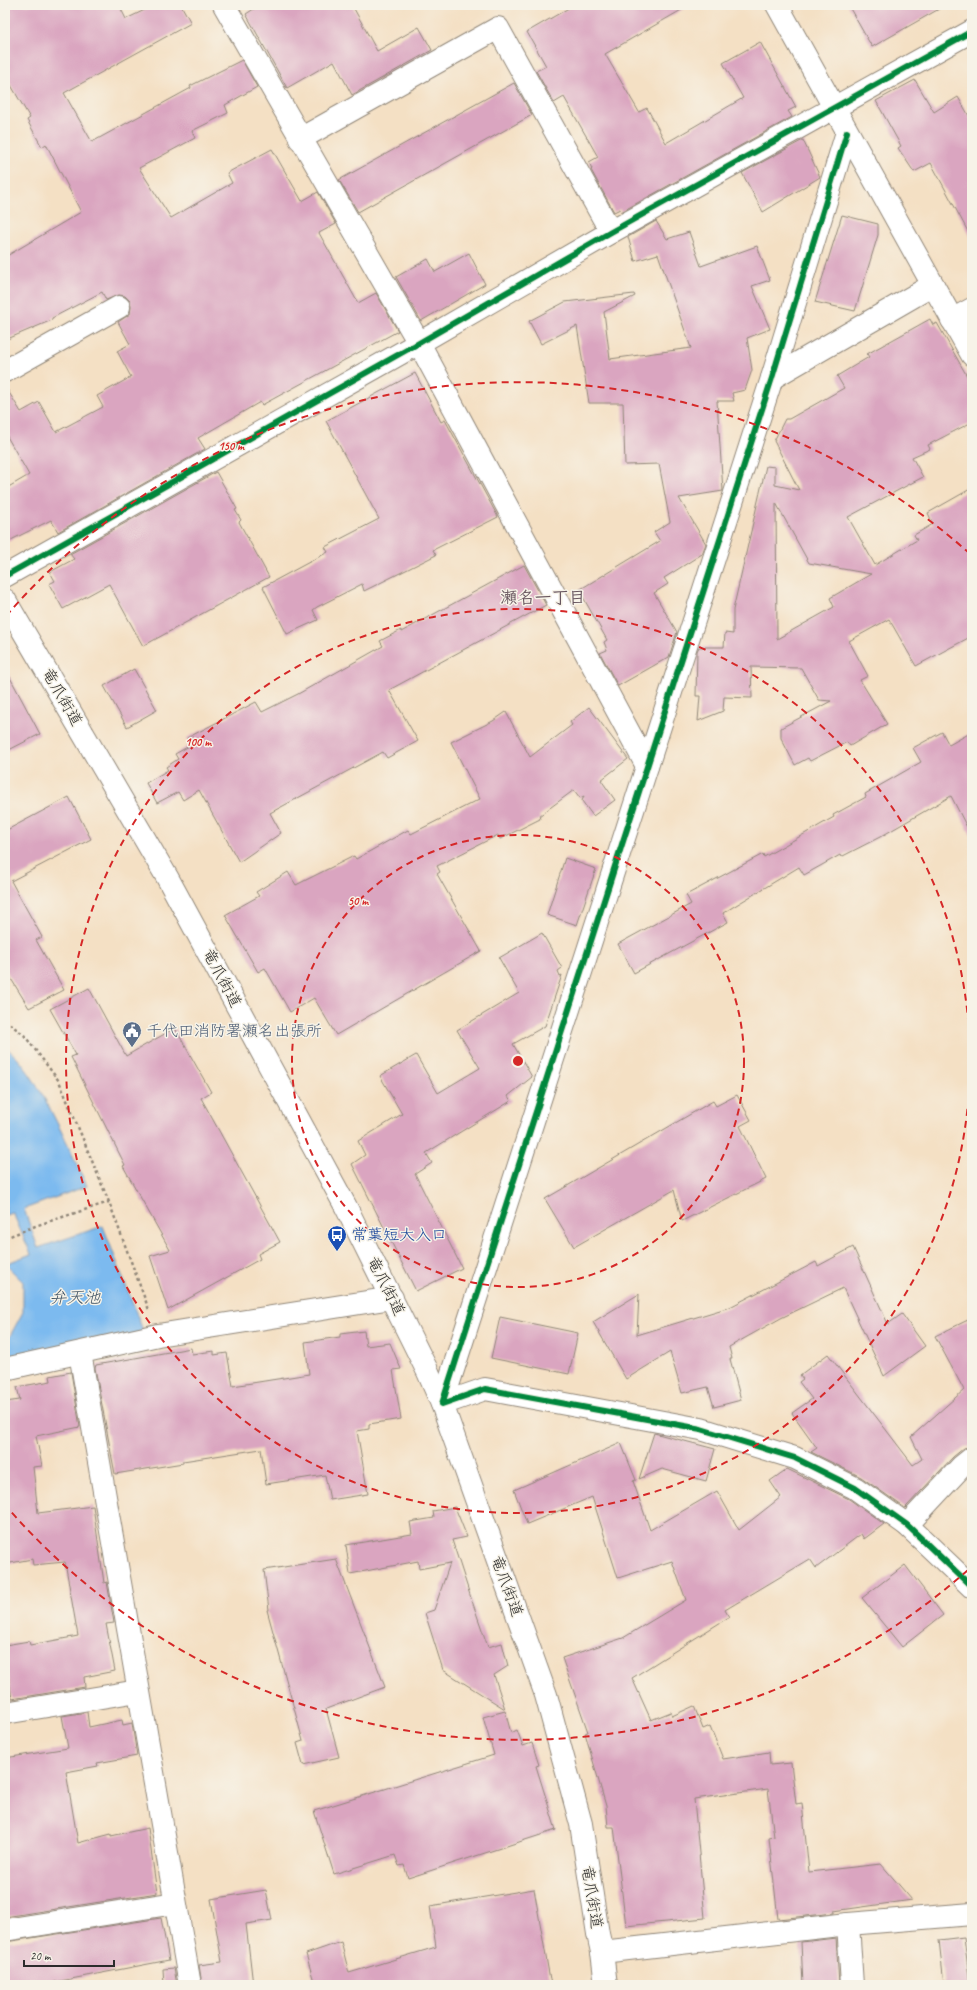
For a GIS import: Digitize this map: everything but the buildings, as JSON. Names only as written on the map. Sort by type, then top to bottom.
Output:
[{"type":"street","points":[[224,5],[419,343],[647,766]]},
{"type":"street","points":[[777,5],[972,355]]},
{"type":"street","points":[[300,139],[498,28],[611,232]]},
{"type":"street","points":[[5,576],[419,343],[611,232],[972,31]]},
{"type":"street","points":[[442,1404],[772,378],[847,132]]},
{"type":"street","points":[[772,378],[933,285]]},
{"type":"street","points":[[5,371],[119,307]]},
{"type":"street","points":[[952,320],[972,309]]},
{"type":"street","name":"竜爪街道","points":[[5,600],[167,877],[346,1207],[392,1298],[442,1404],[546,1695],[581,1824],[606,1985]]},
{"type":"street","points":[[5,1369],[158,1335],[392,1298]]},
{"type":"street","points":[[80,1353],[190,1985]]},
{"type":"street","points":[[442,1404],[485,1389],[701,1428],[795,1458],[855,1488],[907,1526],[972,1587]]},
{"type":"street","points":[[907,1526],[962,1466],[972,1458]]},
{"type":"street","points":[[5,1714],[138,1690]]},
{"type":"street","points":[[5,1930],[175,1903]]},
{"type":"street","points":[[602,1952],[848,1924],[972,1914]]},
{"type":"street","points":[[848,1924],[852,1985]]},
{"type":"path","points":[[5,1020],[24,1035],[58,1081],[109,1202],[158,1335]]},
{"type":"path","points":[[5,1238],[38,1225],[109,1202]]},
{"type":"water","name":"弁天池","points":[[5,1047],[17,1058],[29,1073],[40,1091],[62,1132],[87,1186],[24,1209],[38,1248],[103,1226],[144,1333],[5,1364],[5,1345],[23,1312],[23,1282],[5,1264],[31,1254],[13,1213],[5,1215]]},
{"type":"cycle path","points":[[5,576],[419,343],[611,232],[972,31]]},
{"type":"cycle path","points":[[847,132],[772,378],[442,1404],[485,1389],[701,1429],[795,1458],[855,1488],[907,1525],[972,1587]]},
{"type":"place","name":"千代田消防署瀬名出張所","points":[[132,1048]]},
{"type":"place","name":"常葉短大入口","points":[[337,1252]]},
{"type":"district","name":"瀬名一丁目","points":[[543,597]]}]
